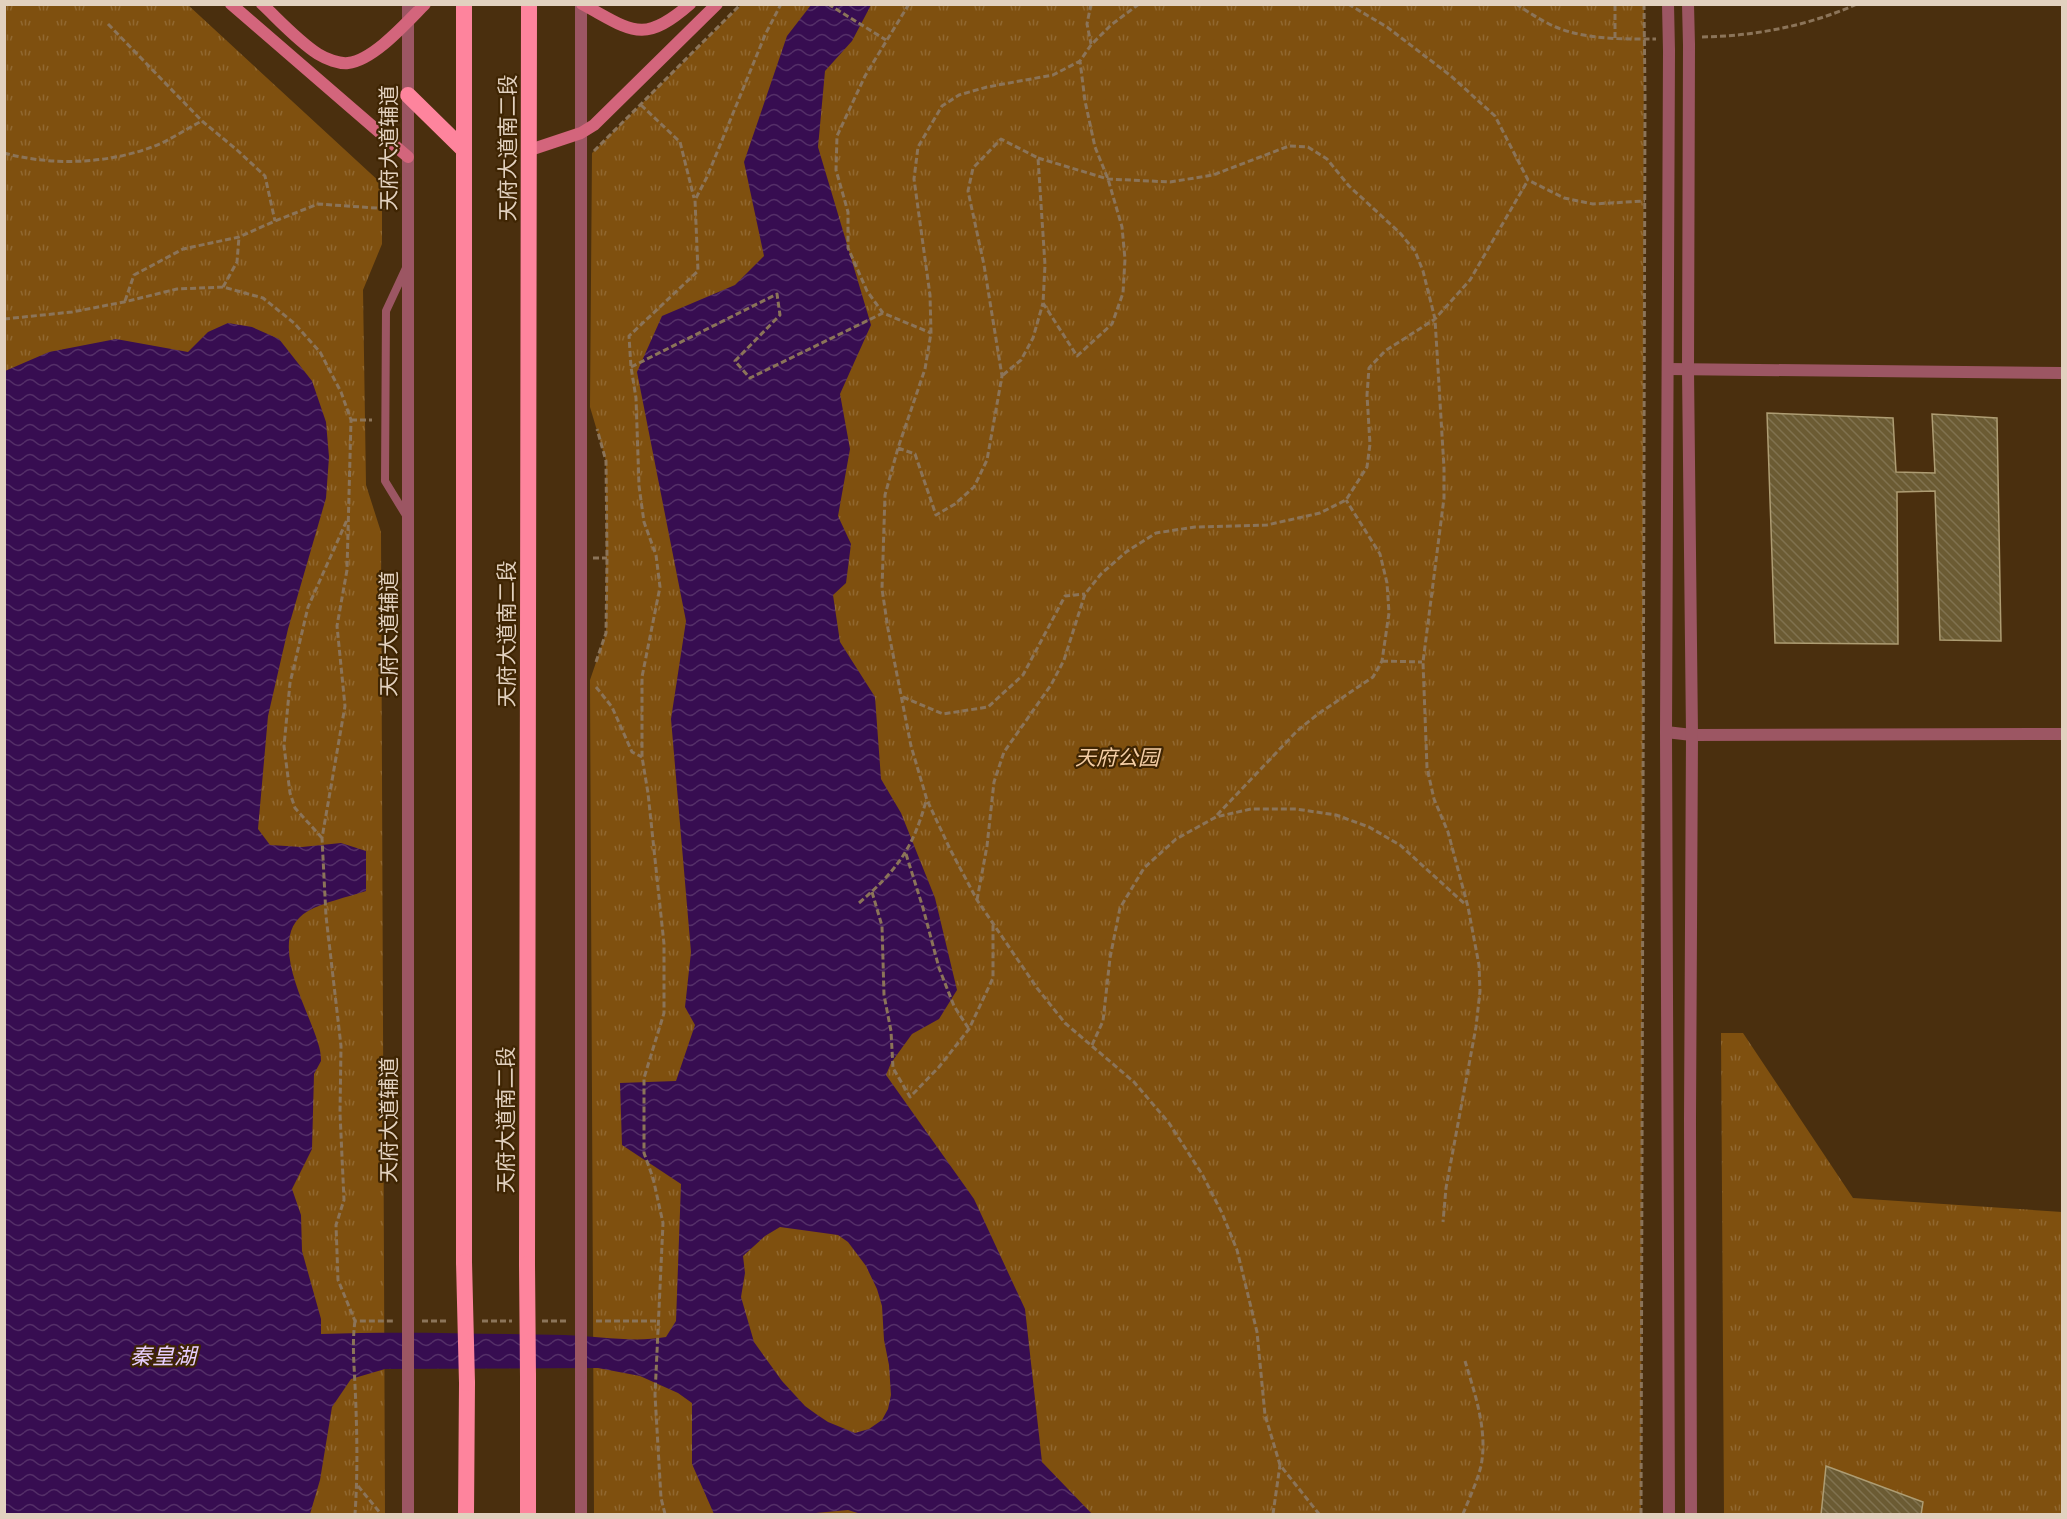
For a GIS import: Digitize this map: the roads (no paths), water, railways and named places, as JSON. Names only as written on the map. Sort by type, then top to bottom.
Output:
[{"type":"highway","name":"天府大道南二段","points":[[464,4],[466,1515]]},
{"type":"highway","name":"天府大道南二段","points":[[528,1515],[530,4]]},
{"type":"highway","points":[[408,95],[464,150]]},
{"type":"main road","points":[[231,4],[408,157]]},
{"type":"main road","points":[[262,4],[317,54],[330,60],[347,63],[361,59],[383,43],[425,4]]},
{"type":"main road","points":[[582,4],[639,32],[650,30],[673,19],[690,4]]},
{"type":"main road","points":[[530,150],[581,133],[594,125],[717,4]]},
{"type":"street","name":"天府大道辅道","points":[[408,4],[408,1515]]},
{"type":"street","points":[[581,1515],[582,4]]},
{"type":"street","points":[[1668,4],[1666,732],[1670,1515]]},
{"type":"street","points":[[1688,4],[1688,370],[1692,735],[1691,1515]]},
{"type":"street","points":[[1668,369],[2062,373]]},
{"type":"street","points":[[1666,732],[1692,735],[2062,734]]},
{"type":"lane","points":[[408,265],[386,311],[385,481],[408,518]]},
{"type":"water","name":"秦皇湖","points":[[811,5],[871,5],[852,41],[825,71],[818,147],[871,325],[840,394],[850,449],[838,516],[851,544],[846,583],[833,595],[840,642],[875,697],[881,779],[901,813],[935,898],[957,990],[939,1019],[912,1034],[891,1063],[886,1075],[974,1199],[1025,1309],[1042,1462],[1092,1514],[861,1514],[848,1510],[805,1514],[714,1514],[692,1464],[692,1403],[678,1393],[640,1376],[598,1368],[385,1369],[351,1379],[332,1407],[320,1480],[310,1514],[5,1514],[5,371],[49,352],[116,339],[188,352],[208,332],[228,323],[252,327],[279,339],[312,381],[326,422],[329,457],[326,498],[288,629],[268,716],[258,829],[270,845],[302,847],[341,843],[366,851],[366,891],[308,911],[295,922],[290,937],[289,955],[293,973],[321,1056],[321,1061],[314,1074],[312,1149],[292,1189],[301,1215],[302,1251],[321,1319],[321,1334],[565,1335],[629,1339],[666,1337],[676,1321],[681,1184],[622,1145],[620,1083],[676,1081],[695,1025],[685,1007],[691,952],[671,719],[686,621],[637,372],[662,316],[735,285],[764,256],[744,162],[787,36]],"holes":[[[780,1227],[838,1235],[848,1242],[866,1266],[877,1289],[882,1306],[884,1340],[889,1365],[891,1395],[888,1409],[882,1420],[869,1429],[855,1433],[828,1422],[816,1414],[805,1406],[782,1381],[754,1342],[741,1297],[745,1273],[743,1256],[765,1236]]]},
{"type":"park label","name":"天府公园","points":[[1117,757]]}]
